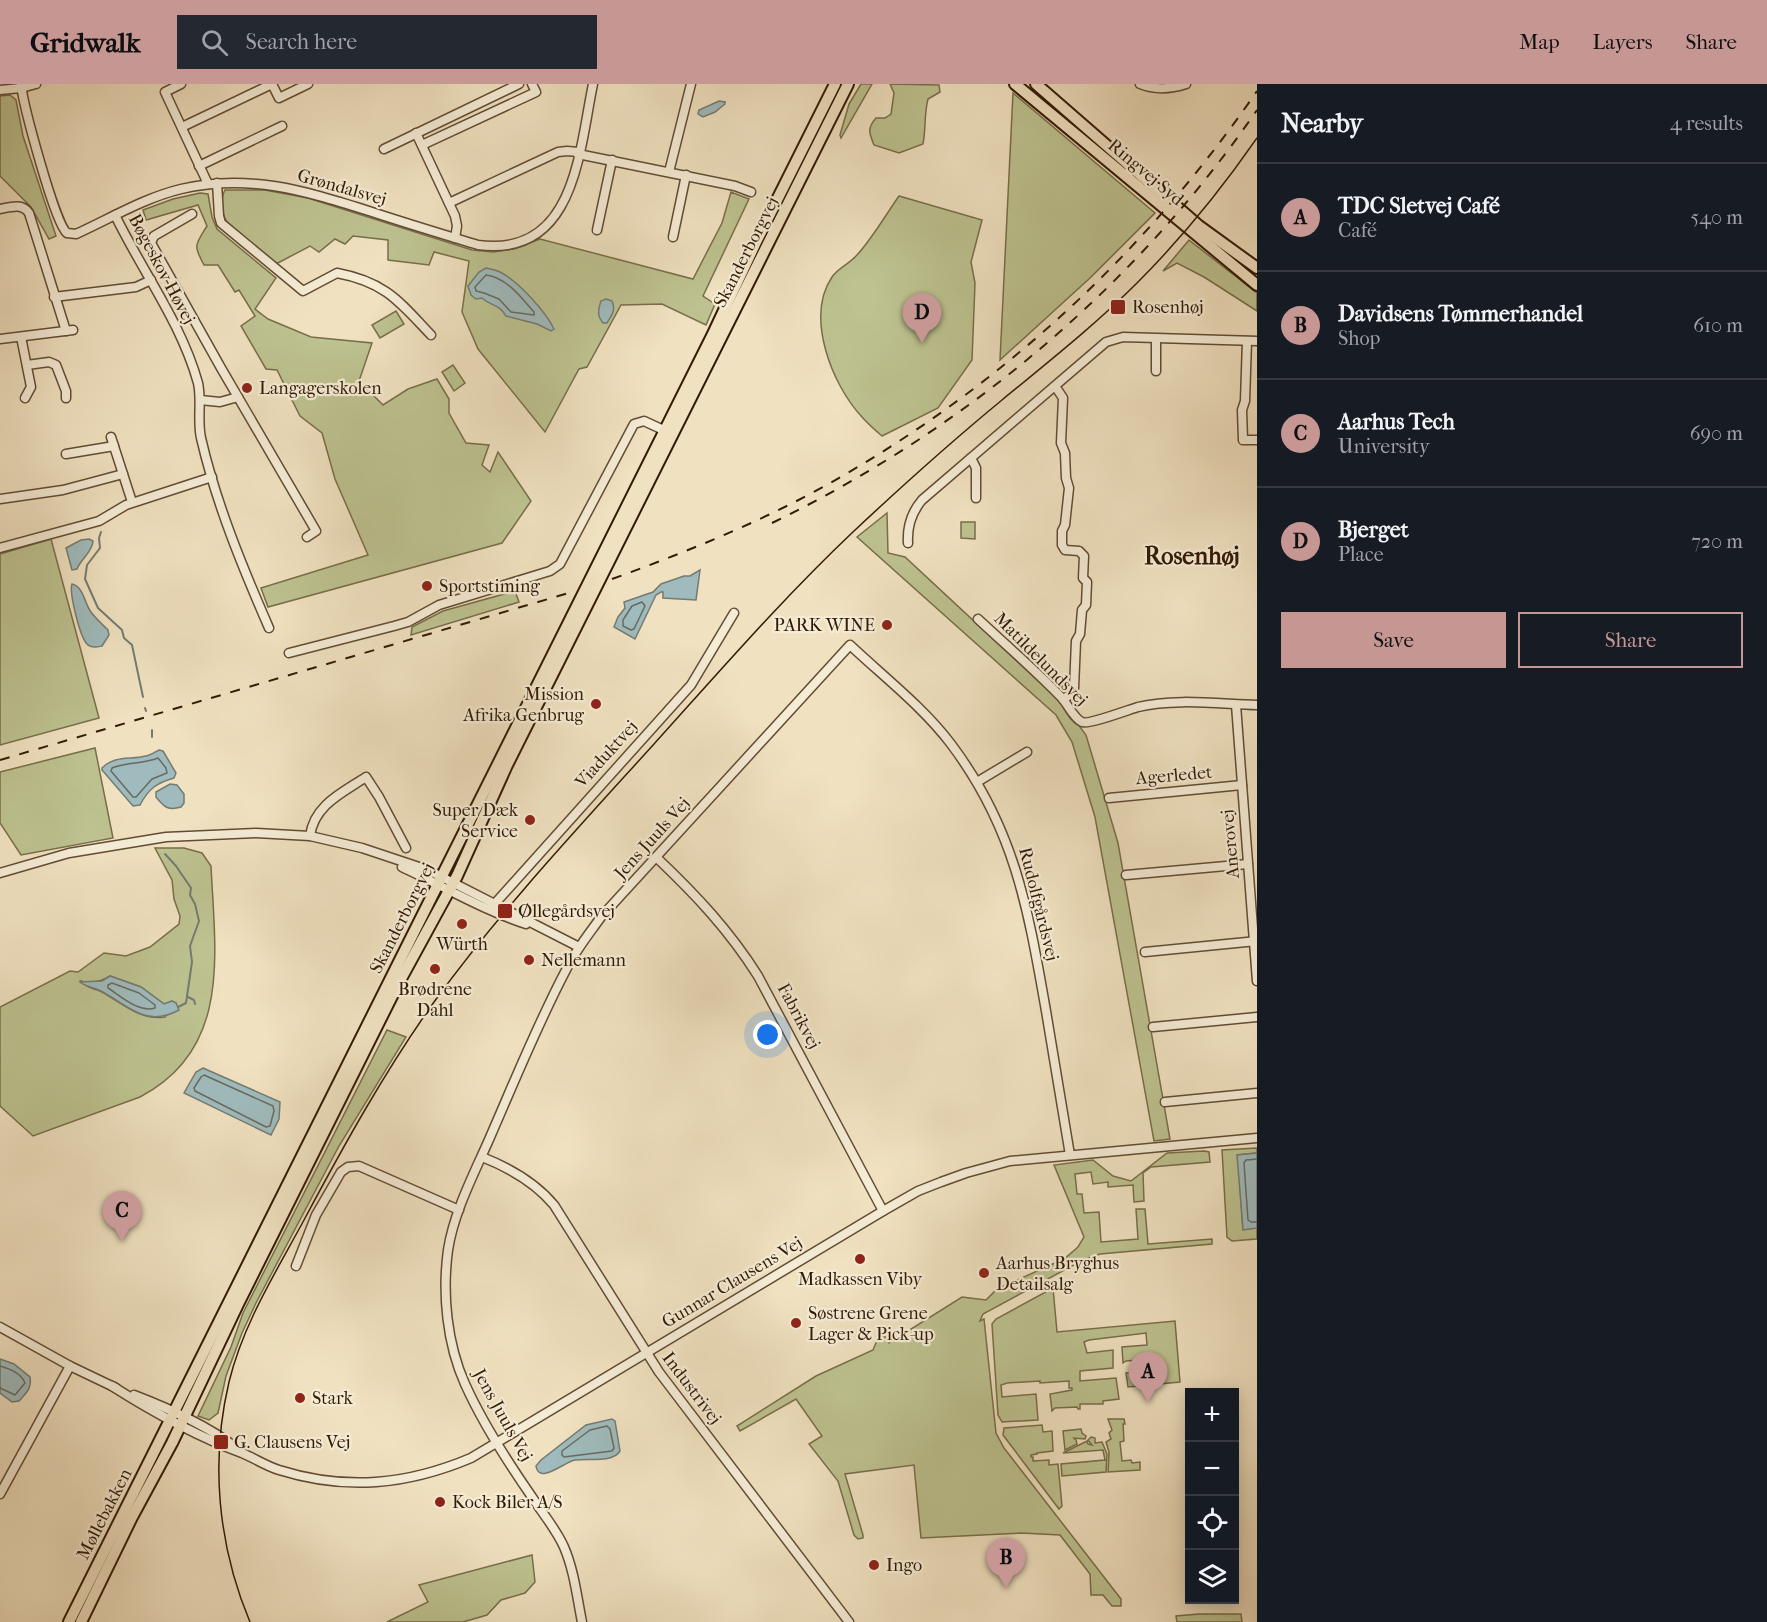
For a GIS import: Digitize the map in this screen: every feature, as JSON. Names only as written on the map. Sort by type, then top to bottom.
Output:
[{"type":"main road","name":"Skanderborgvej","points":[[171,1416],[513,754],[835,84]]},
{"type":"main road","name":"Skanderborgvej","points":[[183,1422],[243,1294],[407,968],[445,884],[473,812],[848,84]]},
{"type":"main road","name":"Ringvej Syd","points":[[1015,84],[1257,285]]},
{"type":"main road","name":"Ringvej Syd","points":[[1036,84],[1199,226],[1257,268]]},
{"type":"main road","points":[[1212,249],[1257,279]]},
{"type":"main road","name":"Møllebakken","points":[[69,1622],[171,1416]]},
{"type":"main road","name":"Møllebakken","points":[[81,1622],[131,1519],[183,1422]]},
{"type":"street","points":[[0,90],[36,84]]},
{"type":"street","points":[[181,84],[165,92],[199,166],[213,184],[223,225],[303,291],[337,273],[364,279],[398,300],[431,335]]},
{"type":"street","points":[[182,127],[272,84],[279,98],[308,84]]},
{"type":"street","points":[[384,149],[519,84]]},
{"type":"street","points":[[422,145],[536,92],[532,84]]},
{"type":"street","name":"Grøndalsvej","points":[[115,215],[168,193],[213,184],[246,182],[291,188],[478,245],[501,246],[522,241],[538,232],[562,207],[570,189],[592,84]]},
{"type":"street","points":[[669,172],[691,84]]},
{"type":"street","points":[[1140,84],[1157,88],[1186,84]]},
{"type":"street","name":"Bøgeskov Høvej","points":[[21,86],[41,163],[64,231],[76,234],[115,215],[132,251],[164,302],[198,384],[201,436],[212,477],[232,538],[269,628]]},
{"type":"street","points":[[199,166],[282,126]]},
{"type":"street","points":[[416,133],[457,221],[455,238]]},
{"type":"street","points":[[449,203],[558,152],[567,150],[735,186],[750,192]]},
{"type":"street","points":[[597,230],[612,160]]},
{"type":"street","points":[[673,237],[686,176]]},
{"type":"street","points":[[0,209],[20,206],[29,213],[54,297],[69,331],[0,339]]},
{"type":"street","name":"Bøgeskov Høvej","points":[[192,214],[154,236],[151,243],[316,531],[307,537]]},
{"type":"street","points":[[54,297],[136,287],[151,280]]},
{"type":"street","points":[[21,337],[31,387],[25,398]]},
{"type":"street","points":[[908,543],[907,530],[922,500],[1112,339],[1123,337],[1252,341],[1242,410],[1243,440],[1257,440]]},
{"type":"street","points":[[1156,339],[1156,371]]},
{"type":"street","points":[[27,365],[45,362],[56,365],[66,391],[66,398]]},
{"type":"street","points":[[1055,386],[1063,398],[1061,442],[1065,453],[1066,478],[1069,488],[1062,545],[1065,550],[1079,551],[1084,556],[1083,578],[1087,582],[1086,605],[1082,610],[1080,634],[1076,641],[1075,682],[1071,694],[1063,699]]},
{"type":"street","points":[[200,400],[220,402],[238,398]]},
{"type":"street","points":[[289,653],[394,627],[439,605],[550,571],[560,564],[632,426],[638,421],[644,421],[669,432]]},
{"type":"street","points":[[111,437],[132,502]]},
{"type":"street","points":[[66,454],[114,446]]},
{"type":"street","points":[[972,458],[976,468],[976,498]]},
{"type":"street","points":[[0,499],[63,490],[123,474]]},
{"type":"street","points":[[0,548],[99,521],[132,502],[212,477]]},
{"type":"street","name":"Viaduktvej","points":[[492,906],[691,685],[734,613]]},
{"type":"street","name":"Matildelundsvej","points":[[978,619],[1063,699],[1079,721],[1084,723],[1146,705],[1166,703],[1257,705]]},
{"type":"street","name":"Rudolfgårdsvej","points":[[850,645],[922,711],[950,742],[977,782],[1006,838],[1021,883],[1032,928],[1070,1155]]},
{"type":"street","name":"Jens Juuls Vej","points":[[582,1622],[570,1565],[557,1533],[497,1443],[464,1382],[453,1351],[448,1320],[446,1286],[448,1249],[459,1210],[547,1009],[579,947],[601,917],[850,645]]},
{"type":"street","name":"Anerovej","points":[[1236,705],[1257,981]]},
{"type":"street","points":[[977,782],[1027,752]]},
{"type":"street","points":[[310,836],[313,821],[325,805],[366,777],[406,848]]},
{"type":"street","name":"Agerledet","points":[[1109,798],[1242,785]]},
{"type":"street","points":[[0,873],[69,853],[166,837],[256,833],[310,836],[348,844],[382,855],[492,906],[508,918],[544,930],[579,947]]},
{"type":"street","name":"Fabrikvej","points":[[656,857],[695,894],[741,949],[758,976],[883,1211]]},
{"type":"street","points":[[1126,875],[1248,864]]},
{"type":"street","points":[[1145,952],[1255,941]]},
{"type":"street","points":[[1153,1027],[1257,1017]]},
{"type":"street","points":[[1165,1102],[1257,1093]]},
{"type":"street","name":"Gunnar Clausens Vej","points":[[0,1327],[70,1366],[183,1422],[226,1448],[276,1469],[314,1479],[349,1483],[386,1482],[413,1478],[441,1471],[471,1458],[918,1191],[966,1173],[1010,1161],[1257,1138]]},
{"type":"street","name":"Industrivej","points":[[482,1157],[506,1167],[543,1191],[646,1353],[849,1622]]},
{"type":"street","points":[[296,1266],[316,1215],[341,1172],[348,1167],[359,1166],[459,1210]]},
{"type":"street","points":[[0,1494],[70,1366]]},
{"type":"green space","points":[[861,84],[872,84],[841,138],[849,104]]},
{"type":"green space","points":[[890,84],[939,85],[940,92],[928,99],[923,144],[899,153],[874,145],[870,134],[871,125],[876,118],[885,118],[891,114],[894,93]]},
{"type":"green space","points":[[1013,93],[1155,213],[1090,278],[1000,360]]},
{"type":"green space","points":[[10,95],[16,100],[23,136],[56,236],[49,239],[31,207],[0,176],[0,96]]},
{"type":"green space","points":[[225,190],[265,190],[308,198],[472,250],[493,252],[513,249],[540,239],[693,279],[722,223],[731,192],[749,199],[703,296],[715,304],[706,325],[662,304],[621,305],[587,367],[579,369],[545,432],[478,349],[462,312],[469,261],[434,252],[429,265],[388,260],[388,240],[353,236],[345,244],[335,239],[319,252],[310,246],[276,264],[229,225],[222,208]]},
{"type":"green space","points":[[200,193],[208,194],[212,217],[217,229],[276,278],[255,309],[268,319],[311,337],[372,343],[359,381],[383,405],[408,389],[437,379],[449,399],[449,413],[466,443],[489,445],[482,465],[490,472],[498,452],[531,501],[502,543],[268,607],[261,588],[368,555],[335,479],[322,433],[300,416],[277,370],[266,369],[241,326],[255,316],[239,290],[235,292],[218,265],[204,265],[200,258],[197,245],[207,226],[198,205],[146,220],[143,210],[173,199]]},
{"type":"green space","points":[[899,196],[982,220],[971,262],[975,283],[972,360],[938,408],[882,436],[869,425],[851,403],[832,369],[822,330],[821,311],[824,293],[832,277],[861,250]]},
{"type":"green space","points":[[1189,240],[1257,293],[1257,311],[1204,277],[1177,263],[1163,271]]},
{"type":"green space","points":[[396,311],[404,324],[380,338],[372,325]]},
{"type":"green space","points":[[453,365],[465,383],[454,391],[442,372]]},
{"type":"green space","points":[[887,513],[888,553],[905,557],[1063,704],[1086,735],[1118,843],[1170,1139],[1154,1141],[1095,817],[1072,742],[1056,715],[857,537]]},
{"type":"green space","points":[[961,522],[975,522],[975,539],[961,538]]},
{"type":"green space","points":[[51,539],[99,718],[0,745],[0,554]]},
{"type":"green space","points":[[515,591],[519,602],[411,635],[412,627],[443,611]]},
{"type":"green space","points":[[95,748],[113,838],[21,855],[0,823],[0,772]]},
{"type":"green space","points":[[155,848],[184,848],[202,853],[211,866],[215,965],[204,1026],[190,1053],[170,1077],[140,1097],[33,1136],[0,1106],[0,1007],[70,971],[78,972],[104,953],[126,956],[150,947],[179,924],[180,916],[174,899],[172,880]],"holes":[[[110,976],[141,987],[164,1004],[172,1001],[176,1003],[165,1017],[147,1016],[139,1014],[81,981],[96,982]]]},
{"type":"green space","points":[[387,1030],[406,1037],[339,1146],[256,1303],[226,1376],[218,1413],[209,1420],[198,1416],[231,1347],[243,1313]]},
{"type":"green space","points":[[1257,1148],[1257,1153],[1238,1155],[1243,1229],[1257,1228],[1257,1239],[1232,1241],[1227,1237],[1222,1150]]},
{"type":"green space","points":[[1209,1152],[1210,1162],[1151,1167],[1143,1173],[1144,1201],[1134,1202],[1133,1185],[1108,1187],[1108,1182],[1093,1184],[1091,1172],[1075,1174],[1077,1194],[1082,1194],[1084,1213],[1099,1212],[1101,1242],[1138,1239],[1136,1209],[1145,1209],[1148,1244],[1212,1239],[1212,1244],[1100,1254],[1083,1260],[983,1314],[980,1321],[984,1319],[996,1433],[1004,1448],[1121,1599],[1121,1606],[1112,1606],[1103,1595],[1091,1595],[1090,1574],[1060,1535],[1021,1533],[921,1538],[914,1465],[845,1474],[863,1535],[863,1538],[858,1539],[854,1535],[838,1481],[809,1444],[822,1436],[796,1399],[740,1431],[737,1426],[816,1376],[873,1350],[878,1338],[884,1335],[889,1343],[962,1297],[986,1300],[997,1289],[1064,1259],[1078,1247],[1084,1237],[1054,1165],[1093,1160],[1113,1176],[1131,1181],[1167,1153]]},
{"type":"green space","points":[[1053,1288],[1057,1332],[1175,1321],[1180,1382],[1128,1387],[1126,1373],[1145,1371],[1145,1362],[1139,1360],[1123,1363],[1122,1347],[1147,1345],[1146,1333],[1089,1340],[1084,1342],[1087,1353],[1113,1350],[1113,1368],[1080,1371],[1080,1381],[1116,1378],[1119,1399],[1103,1401],[1103,1404],[1080,1404],[1080,1409],[1077,1407],[1055,1408],[1052,1411],[1050,1394],[1072,1390],[1069,1388],[1069,1381],[1007,1383],[1001,1385],[1002,1397],[1036,1394],[1038,1420],[1002,1422],[998,1415],[992,1324],[996,1319]]},
{"type":"green space","points":[[1108,1419],[1124,1419],[1124,1441],[1120,1442],[1122,1461],[1140,1462],[1140,1470],[1108,1472],[1109,1452],[1106,1442],[1111,1439],[1109,1433],[1112,1430]]},
{"type":"green space","points":[[1042,1425],[1043,1432],[1052,1431],[1053,1451],[1037,1453],[1031,1457],[1033,1461],[1049,1460],[1049,1465],[1058,1464],[1062,1506],[1059,1509],[1003,1435],[1004,1428]]},
{"type":"green space","points":[[1081,1429],[1086,1436],[1085,1439],[1073,1438],[1077,1444],[1065,1450],[1063,1431]]},
{"type":"green space","points":[[1091,1437],[1095,1438],[1095,1443],[1102,1442],[1107,1454],[1106,1472],[1062,1476],[1061,1464],[1105,1460],[1103,1450],[1063,1453],[1087,1441],[1092,1445],[1088,1440]]},
{"type":"green space","points":[[532,1555],[535,1582],[525,1593],[501,1600],[487,1615],[463,1622],[387,1622],[428,1602],[419,1585]]},
{"type":"green space","points":[[1241,1614],[1242,1622],[1177,1622],[1176,1616]]},
{"type":"water","points":[[719,101],[725,104],[715,112],[703,117],[698,114],[699,110]]},
{"type":"water","points":[[486,268],[500,272],[515,282],[538,306],[554,329],[551,331],[537,324],[506,316],[498,307],[471,295],[468,286],[479,272]]},
{"type":"water","points":[[606,299],[612,301],[613,310],[607,323],[603,323],[599,310],[601,301]]},
{"type":"water","points":[[81,540],[93,541],[91,548],[77,569],[72,570],[66,548]]},
{"type":"water","points":[[700,570],[696,600],[663,598],[663,592],[661,592],[656,595],[635,639],[614,627],[625,608],[624,602],[653,592],[661,584],[690,576]]},
{"type":"water","points":[[72,584],[79,588],[91,612],[108,630],[109,635],[102,646],[92,647],[85,641],[76,615]]},
{"type":"water","points":[[159,750],[163,751],[176,773],[174,778],[154,787],[140,805],[133,806],[102,768],[112,761],[146,756]]},
{"type":"water","points":[[170,784],[177,785],[184,794],[184,803],[181,807],[173,809],[167,807],[156,797],[156,792]]},
{"type":"water","points":[[110,976],[141,987],[164,1004],[172,1001],[176,1003],[179,1010],[157,1017],[147,1016],[80,982],[102,981]]},
{"type":"water","points":[[203,1068],[280,1102],[279,1119],[271,1135],[184,1093],[196,1072]]},
{"type":"water","points":[[1257,1153],[1257,1228],[1243,1230],[1237,1155]]},
{"type":"water","points":[[0,1359],[14,1364],[30,1377],[29,1388],[19,1401],[12,1402],[0,1393]]},
{"type":"water","points":[[612,1419],[615,1421],[620,1451],[617,1455],[606,1459],[575,1460],[547,1473],[538,1471],[536,1466],[541,1460],[586,1425]]},
{"type":"waterway","points":[[101,532],[100,548],[87,565],[85,579],[98,608],[122,630],[124,638],[132,645],[143,697]]},
{"type":"waterway","points":[[152,730],[152,737]]},
{"type":"waterway","points":[[165,854],[191,888],[190,895],[199,921],[190,946],[192,962],[186,1003],[178,1007]]},
{"type":"waterway","points":[[188,997],[194,1000],[195,1004]]},
{"type":"tram line","points":[[250,1622],[231,1564],[220,1504],[220,1443],[229,1382],[243,1340],[272,1279],[334,1164],[416,1028],[513,902],[777,609],[828,556],[908,481],[1121,299],[1170,249],[1257,138]]},
{"type":"railway","points":[[612,579],[714,539],[812,493],[878,455],[941,413],[1001,367],[1113,266],[1164,211],[1257,91]]},
{"type":"railway","points":[[772,523],[844,486],[912,444],[979,398],[1042,348],[1101,294],[1157,236],[1209,175],[1257,110]]},
{"type":"railway","points":[[0,760],[572,592]]},
{"type":"place","name":"Rosenhøj","points":[[1118,307]]},
{"type":"place","name":"Bjerget","points":[[922,343]]},
{"type":"place","name":"Langagerskolen","points":[[247,388]]},
{"type":"place","name":"Sportstiming","points":[[427,586]]},
{"type":"place","name":"PARK WINE","points":[[887,625]]},
{"type":"place","name":"Mission Afrika Genbrug","points":[[596,704]]},
{"type":"place","name":"Super Dæk Service","points":[[530,820]]},
{"type":"place","name":"Øllegårdsvej","points":[[505,911]]},
{"type":"place","name":"Würth","points":[[462,924]]},
{"type":"place","name":"Nellemann","points":[[529,960]]},
{"type":"place","name":"Brødrene Dahl","points":[[435,969]]},
{"type":"place","name":"Aarhus Tech","points":[[122,1241]]},
{"type":"place","name":"Madkassen Viby","points":[[860,1259]]},
{"type":"place","name":"Aarhus Bryghus Detailsalg","points":[[984,1273]]},
{"type":"place","name":"Søstrene Grene Lager & Pick-up","points":[[796,1323]]},
{"type":"place","name":"Stark","points":[[300,1398]]},
{"type":"place","name":"TDC Sletvej Café","points":[[1148,1402]]},
{"type":"place","name":"G. Clausens Vej","points":[[221,1442]]},
{"type":"place","name":"Kock Biler A/S","points":[[440,1502]]},
{"type":"place","name":"Ingo","points":[[874,1565]]},
{"type":"place","name":"Davidsens Tømmerhandel","points":[[1006,1588]]},
{"type":"district","name":"Rosenhøj","points":[[1192,556]]}]
